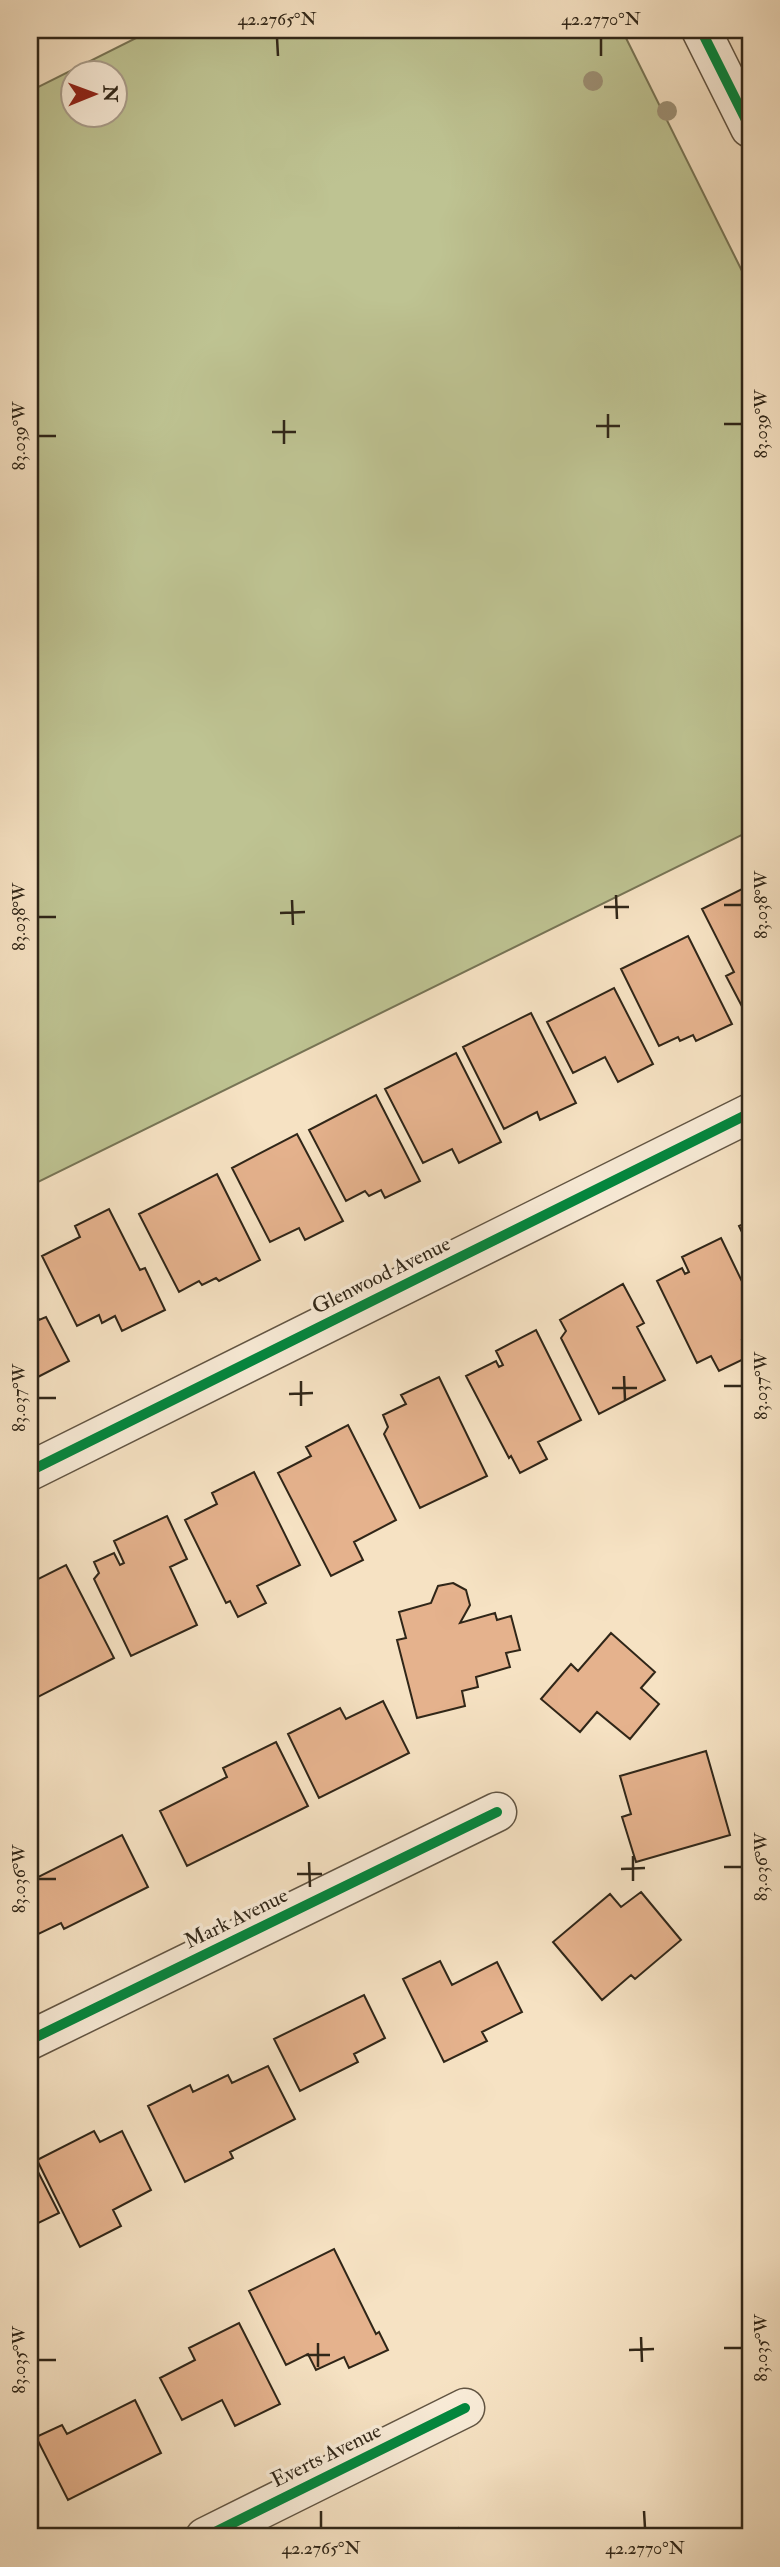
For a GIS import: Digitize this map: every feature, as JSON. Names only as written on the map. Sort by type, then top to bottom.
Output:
[{"type":"street","points":[[701,30],[750,128]]},
{"type":"street","name":"Glenwood Avenue","points":[[30,1471],[750,1113]]},
{"type":"street","name":"Mark Avenue","points":[[30,2040],[497,1812]]},
{"type":"street","name":"Everts Avenue","points":[[205,2537],[465,2408]]},
{"type":"green space","points":[[152,30],[622,30],[750,287],[750,831],[30,1186],[30,91],[60,76],[60,130],[130,130],[130,60],[92,60]]},
{"type":"building","points":[[750,885],[750,1015],[747,1016],[726,976],[734,972],[702,909]]},
{"type":"building","points":[[688,936],[732,1024],[696,1041],[693,1035],[680,1041],[678,1037],[659,1046],[621,969]]},
{"type":"building","points":[[614,988],[653,1064],[618,1082],[605,1057],[573,1073],[547,1022]]},
{"type":"building","points":[[531,1013],[576,1103],[540,1120],[537,1112],[504,1129],[463,1047]]},
{"type":"building","points":[[456,1053],[501,1142],[459,1163],[452,1149],[423,1163],[385,1089]]},
{"type":"building","points":[[376,1095],[420,1181],[385,1198],[381,1190],[369,1196],[365,1191],[346,1201],[309,1130]]},
{"type":"building","points":[[297,1134],[343,1221],[305,1240],[299,1228],[270,1242],[232,1168]]},
{"type":"building","points":[[217,1174],[260,1260],[219,1281],[216,1278],[202,1285],[199,1281],[179,1292],[139,1214]]},
{"type":"building","points":[[109,1209],[140,1270],[145,1268],[165,1310],[122,1331],[115,1316],[102,1323],[99,1315],[77,1326],[42,1256],[80,1237],[75,1226]]},
{"type":"building","points":[[750,1221],[750,1249],[739,1226]]},
{"type":"building","points":[[721,1238],[750,1298],[750,1336],[742,1340],[750,1356],[719,1371],[711,1356],[697,1363],[657,1281],[682,1268],[685,1274],[689,1272],[682,1257]]},
{"type":"building","points":[[623,1284],[644,1323],[637,1327],[665,1380],[599,1414],[561,1338],[566,1331],[560,1320]]},
{"type":"building","points":[[30,1301],[39,1320],[46,1317],[69,1361],[30,1381]]},
{"type":"building","points":[[536,1330],[581,1420],[538,1442],[547,1459],[520,1473],[511,1456],[509,1458],[466,1376],[496,1361],[499,1367],[503,1365],[496,1351]]},
{"type":"building","points":[[439,1377],[487,1476],[420,1508],[384,1434],[388,1427],[383,1415],[406,1404],[401,1395]]},
{"type":"building","points":[[348,1425],[396,1520],[354,1542],[363,1560],[331,1576],[278,1473],[311,1456],[306,1447]]},
{"type":"building","points":[[254,1472],[300,1565],[257,1586],[266,1603],[238,1617],[230,1601],[226,1603],[185,1520],[217,1504],[212,1493]]},
{"type":"building","points":[[167,1516],[187,1559],[170,1567],[197,1625],[131,1656],[94,1579],[99,1573],[94,1562],[114,1553],[120,1565],[124,1563],[114,1541]]},
{"type":"building","points":[[66,1565],[114,1658],[36,1698],[30,1685],[30,1601],[33,1599],[30,1583]]},
{"type":"building","points":[[453,1583],[466,1590],[470,1605],[460,1623],[495,1613],[497,1620],[511,1616],[520,1650],[506,1653],[510,1667],[476,1677],[478,1687],[462,1691],[465,1706],[417,1718],[397,1640],[406,1638],[399,1612],[431,1603],[438,1586]]},
{"type":"building","points":[[611,1633],[655,1672],[641,1688],[659,1704],[630,1739],[597,1712],[580,1732],[541,1699],[571,1664],[578,1671]]},
{"type":"building","points":[[383,1701],[409,1753],[319,1798],[288,1734],[340,1708],[346,1719]]},
{"type":"building","points":[[276,1742],[308,1806],[187,1866],[160,1811],[227,1777],[223,1768]]},
{"type":"building","points":[[706,1751],[730,1835],[636,1862],[622,1817],[631,1814],[620,1776]]},
{"type":"building","points":[[122,1835],[148,1887],[64,1929],[61,1923],[30,1938],[30,1881]]},
{"type":"building","points":[[641,1892],[681,1940],[635,1979],[631,1975],[602,2000],[553,1942],[610,1894],[621,1907]]},
{"type":"building","points":[[440,1961],[452,1985],[497,1962],[522,2012],[482,2032],[487,2041],[444,2062],[403,1979]]},
{"type":"building","points":[[364,1995],[385,2038],[354,2054],[358,2062],[300,2091],[274,2039]]},
{"type":"building","points":[[268,2066],[295,2119],[230,2152],[233,2158],[185,2182],[148,2106],[190,2085],[193,2092],[228,2075],[232,2083]]},
{"type":"building","points":[[94,2131],[100,2142],[122,2131],[151,2190],[113,2210],[121,2226],[80,2247],[37,2160]]},
{"type":"building","points":[[30,2156],[59,2213],[30,2227]]},
{"type":"building","points":[[334,2249],[376,2334],[379,2332],[388,2350],[349,2368],[344,2357],[316,2370],[308,2354],[286,2365],[249,2291]]},
{"type":"building","points":[[239,2323],[280,2404],[235,2426],[222,2400],[182,2420],[160,2378],[195,2360],[189,2348]]},
{"type":"building","points":[[135,2400],[161,2453],[68,2500],[36,2437],[62,2425],[67,2434]]},
{"type":"building","points":[[458,2528],[463,2537],[439,2537]]},
{"type":"cycle path","points":[[701,30],[750,128]]},
{"type":"cycle path","points":[[30,1471],[750,1113]]},
{"type":"cycle path","points":[[30,2040],[497,1812]]},
{"type":"cycle path","points":[[205,2537],[465,2408]]}]
